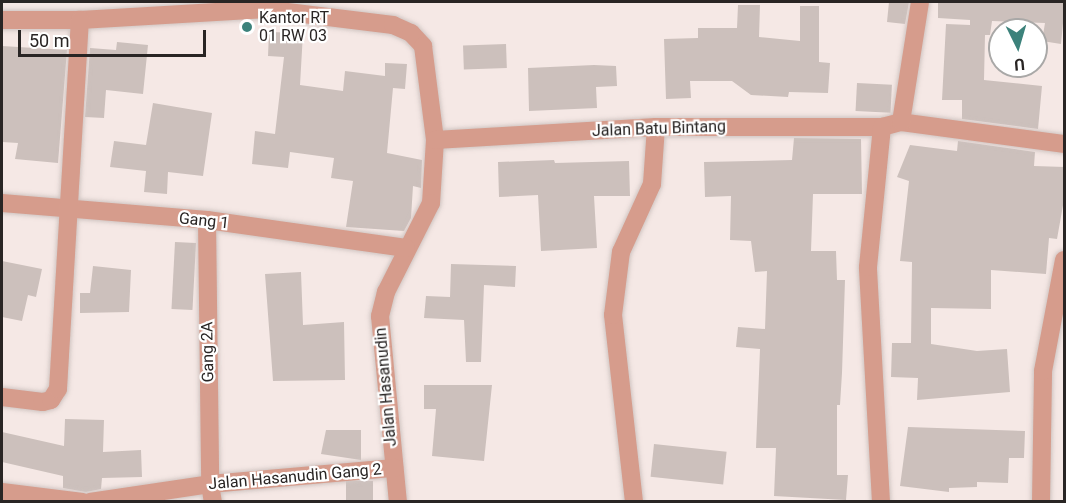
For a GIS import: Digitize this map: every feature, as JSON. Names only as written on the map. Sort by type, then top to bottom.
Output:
[{"type":"street","points":[[920,2],[901,122],[1065,144]]},
{"type":"street","name":"Jalan Hasanudin","points":[[2,20],[80,20],[268,5],[393,25],[411,33],[423,46],[435,140],[431,203],[406,248],[386,292],[380,316],[398,501]]},
{"type":"street","points":[[2,397],[43,402],[51,399],[57,389],[80,20]]},
{"type":"street","name":"Jalan Batu Bintang","points":[[435,140],[656,127],[882,127],[901,122]]},
{"type":"street","points":[[634,501],[613,315],[621,252],[652,184],[656,127]]},
{"type":"street","points":[[881,501],[868,267],[882,127]]},
{"type":"street","name":"Gang 1","points":[[2,203],[207,220],[406,248]]},
{"type":"street","name":"Gang 2A","points":[[207,220],[212,493]]},
{"type":"street","points":[[1041,501],[1043,371],[1065,260]]},
{"type":"street","name":"Jalan Hasanudin Gang 2","points":[[90,501],[212,493],[394,468]]},
{"type":"street","points":[[2,492],[82,501]]},
{"type":"building","points":[[889,2],[909,2],[905,24],[887,22]]},
{"type":"building","points":[[938,2],[1065,2],[1061,44],[1048,42],[1048,18],[988,18],[988,35],[985,35],[984,80],[1042,86],[1038,129],[962,119],[962,100],[942,100],[946,24],[970,25],[970,20],[938,18]]},
{"type":"building","points":[[738,5],[760,5],[759,37],[800,41],[800,6],[819,6],[819,62],[830,63],[828,93],[789,92],[788,97],[751,95],[732,81],[690,81],[691,98],[666,99],[664,39],[698,38],[698,28],[737,28]]},
{"type":"building","points":[[269,32],[303,33],[300,85],[343,91],[345,71],[385,76],[385,63],[407,64],[405,89],[393,88],[387,153],[422,160],[421,188],[413,186],[411,218],[404,231],[346,227],[353,181],[331,178],[334,158],[290,152],[288,168],[252,164],[255,131],[275,134],[284,57],[268,56]]},
{"type":"building","points":[[117,42],[148,45],[143,94],[106,90],[104,118],[85,117],[90,48],[116,50]]},
{"type":"building","points":[[506,44],[507,68],[464,69],[463,46]]},
{"type":"building","points":[[2,46],[67,50],[58,163],[15,159],[18,143],[2,142]]},
{"type":"building","points":[[616,66],[617,86],[596,87],[597,108],[529,111],[528,68]]},
{"type":"building","points":[[857,83],[892,85],[890,113],[856,111]]},
{"type":"building","points":[[153,103],[212,113],[203,176],[168,172],[167,194],[144,192],[146,171],[110,167],[114,141],[146,145]]},
{"type":"building","points":[[794,138],[861,139],[862,194],[813,194],[811,251],[836,251],[837,280],[845,280],[840,405],[837,405],[837,475],[848,475],[846,500],[774,496],[776,448],[756,448],[760,349],[736,347],[738,327],[765,329],[767,271],[755,272],[751,241],[730,240],[731,196],[705,197],[704,162],[792,160]]},
{"type":"building","points":[[958,141],[1035,152],[1034,166],[1065,167],[1065,194],[1057,239],[1049,238],[1046,274],[991,270],[991,309],[931,308],[931,344],[977,351],[1007,349],[1010,392],[917,400],[918,378],[891,377],[892,343],[911,343],[912,262],[900,261],[909,181],[897,177],[910,145],[957,151]]},
{"type":"building","points":[[554,160],[555,163],[629,161],[630,196],[594,196],[597,248],[541,251],[538,195],[499,197],[498,162]]},
{"type":"building","points":[[175,242],[196,243],[192,310],[171,309]]},
{"type":"building","points":[[2,261],[42,269],[36,297],[28,295],[22,321],[2,317]]},
{"type":"building","points":[[451,264],[516,266],[515,287],[484,285],[481,362],[466,362],[464,320],[424,318],[426,296],[450,297]]},
{"type":"building","points":[[93,266],[131,270],[129,312],[80,313],[80,293],[90,293]]},
{"type":"building","points":[[301,272],[303,325],[344,322],[345,380],[273,381],[265,274]]},
{"type":"building","points":[[424,385],[492,385],[484,461],[432,456],[436,409],[424,409]]},
{"type":"building","points":[[65,419],[104,420],[103,452],[141,450],[142,477],[102,478],[101,489],[86,492],[63,488],[63,476],[2,462],[2,432],[64,446]]},
{"type":"building","points":[[908,427],[1025,431],[1024,458],[1009,458],[1008,483],[977,482],[977,487],[949,488],[949,492],[900,486]]},
{"type":"building","points":[[326,430],[361,430],[361,460],[321,454]]},
{"type":"building","points":[[654,444],[727,452],[723,484],[651,477]]},
{"type":"building","points":[[346,481],[373,481],[373,501],[346,501]]},
{"type":"place","name":"Kantor RT 01 RW 03","points":[[247,27]]}]
